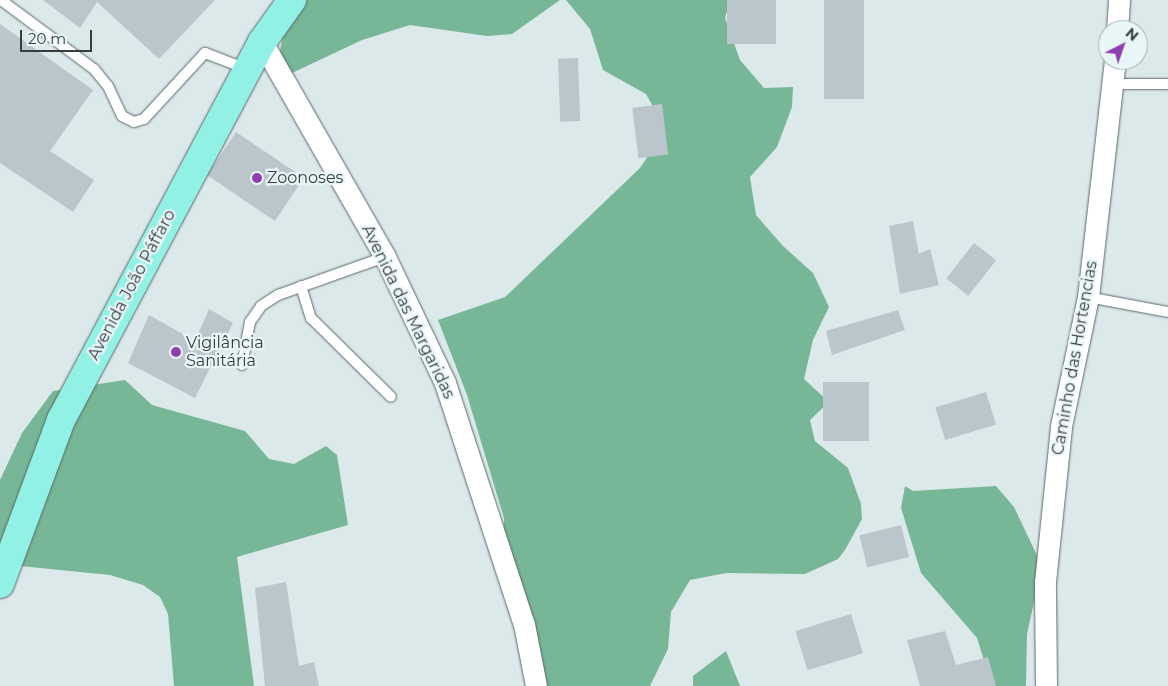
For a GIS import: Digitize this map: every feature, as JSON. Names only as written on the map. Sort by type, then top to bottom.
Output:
[{"type":"main road","name":"Avenida João Páffaro","points":[[0,584],[61,420],[262,42],[292,0]]},
{"type":"street","points":[[1118,20],[1119,0]]},
{"type":"street","name":"Avenida das Margaridas","points":[[262,42],[385,257],[445,382],[524,624],[536,686]]},
{"type":"street","name":"Caminho das Hortencias","points":[[1046,686],[1044,582],[1061,426],[1088,297],[1114,70]]},
{"type":"lane","points":[[1,0],[94,69],[108,86],[122,116],[134,122],[144,119],[205,53],[248,69]]},
{"type":"lane","points":[[1113,84],[1168,84]]},
{"type":"lane","points":[[242,365],[250,322],[261,306],[278,295],[385,257]]},
{"type":"lane","points":[[301,286],[311,318],[391,397]]},
{"type":"lane","points":[[1088,297],[1168,312]]},
{"type":"green space","points":[[295,0],[560,0],[512,34],[487,36],[410,25],[362,40],[292,73],[284,67],[280,51],[287,13]]},
{"type":"green space","points":[[566,0],[730,0],[725,18],[740,60],[764,88],[793,87],[792,107],[777,147],[750,177],[756,215],[783,246],[813,273],[829,307],[813,340],[804,379],[829,402],[810,420],[815,441],[848,468],[861,504],[862,519],[838,559],[805,574],[726,573],[690,580],[671,612],[668,649],[650,686],[537,686],[503,558],[504,518],[467,395],[438,320],[505,297],[640,168],[658,141],[661,121],[646,94],[603,70],[590,29]]},
{"type":"green space","points":[[125,380],[152,405],[245,431],[269,459],[294,464],[326,446],[337,455],[348,525],[237,557],[254,686],[174,686],[168,614],[160,597],[143,585],[110,575],[0,564],[0,480],[22,433],[53,391]]},
{"type":"green space","points":[[905,486],[913,491],[996,486],[1014,507],[1042,566],[1027,634],[1026,686],[992,686],[977,638],[921,573],[901,508]]},
{"type":"green space","points":[[726,651],[740,686],[693,686],[693,676]]},
{"type":"building","points":[[43,0],[215,0],[159,59],[97,2],[80,28]]},
{"type":"building","points":[[727,0],[776,0],[776,44],[727,44]]},
{"type":"building","points":[[824,0],[864,0],[864,99],[824,99]]},
{"type":"building","points":[[0,24],[93,90],[50,151],[94,180],[73,212],[0,163]]},
{"type":"building","points":[[578,58],[580,121],[560,122],[558,59]]},
{"type":"building","points":[[662,104],[668,155],[638,158],[632,108]]},
{"type":"building","name":"Zoonoses","points":[[236,132],[304,178],[275,221],[207,175]]},
{"type":"building","points":[[913,221],[919,254],[930,249],[939,285],[900,294],[889,226]]},
{"type":"building","points":[[974,243],[996,260],[968,296],[946,278]]},
{"type":"building","name":"Vigilância Sanitária","points":[[209,309],[233,323],[195,398],[128,363],[149,315],[195,341]]},
{"type":"building","points":[[898,310],[905,330],[832,355],[826,331]]},
{"type":"building","points":[[823,382],[869,382],[869,441],[823,441]]},
{"type":"building","points":[[986,392],[996,425],[945,440],[935,407]]},
{"type":"building","points":[[901,525],[909,557],[867,567],[859,535]]},
{"type":"building","points":[[286,582],[299,666],[314,662],[319,686],[265,686],[255,588]]},
{"type":"building","points":[[851,614],[863,653],[808,670],[796,631]]},
{"type":"building","points":[[945,631],[956,665],[988,657],[996,686],[920,686],[907,640]]},
{"type":"place","name":"Zoonoses","points":[[257,178]]},
{"type":"place","name":"Vigilância Sanitária","points":[[176,352]]}]
